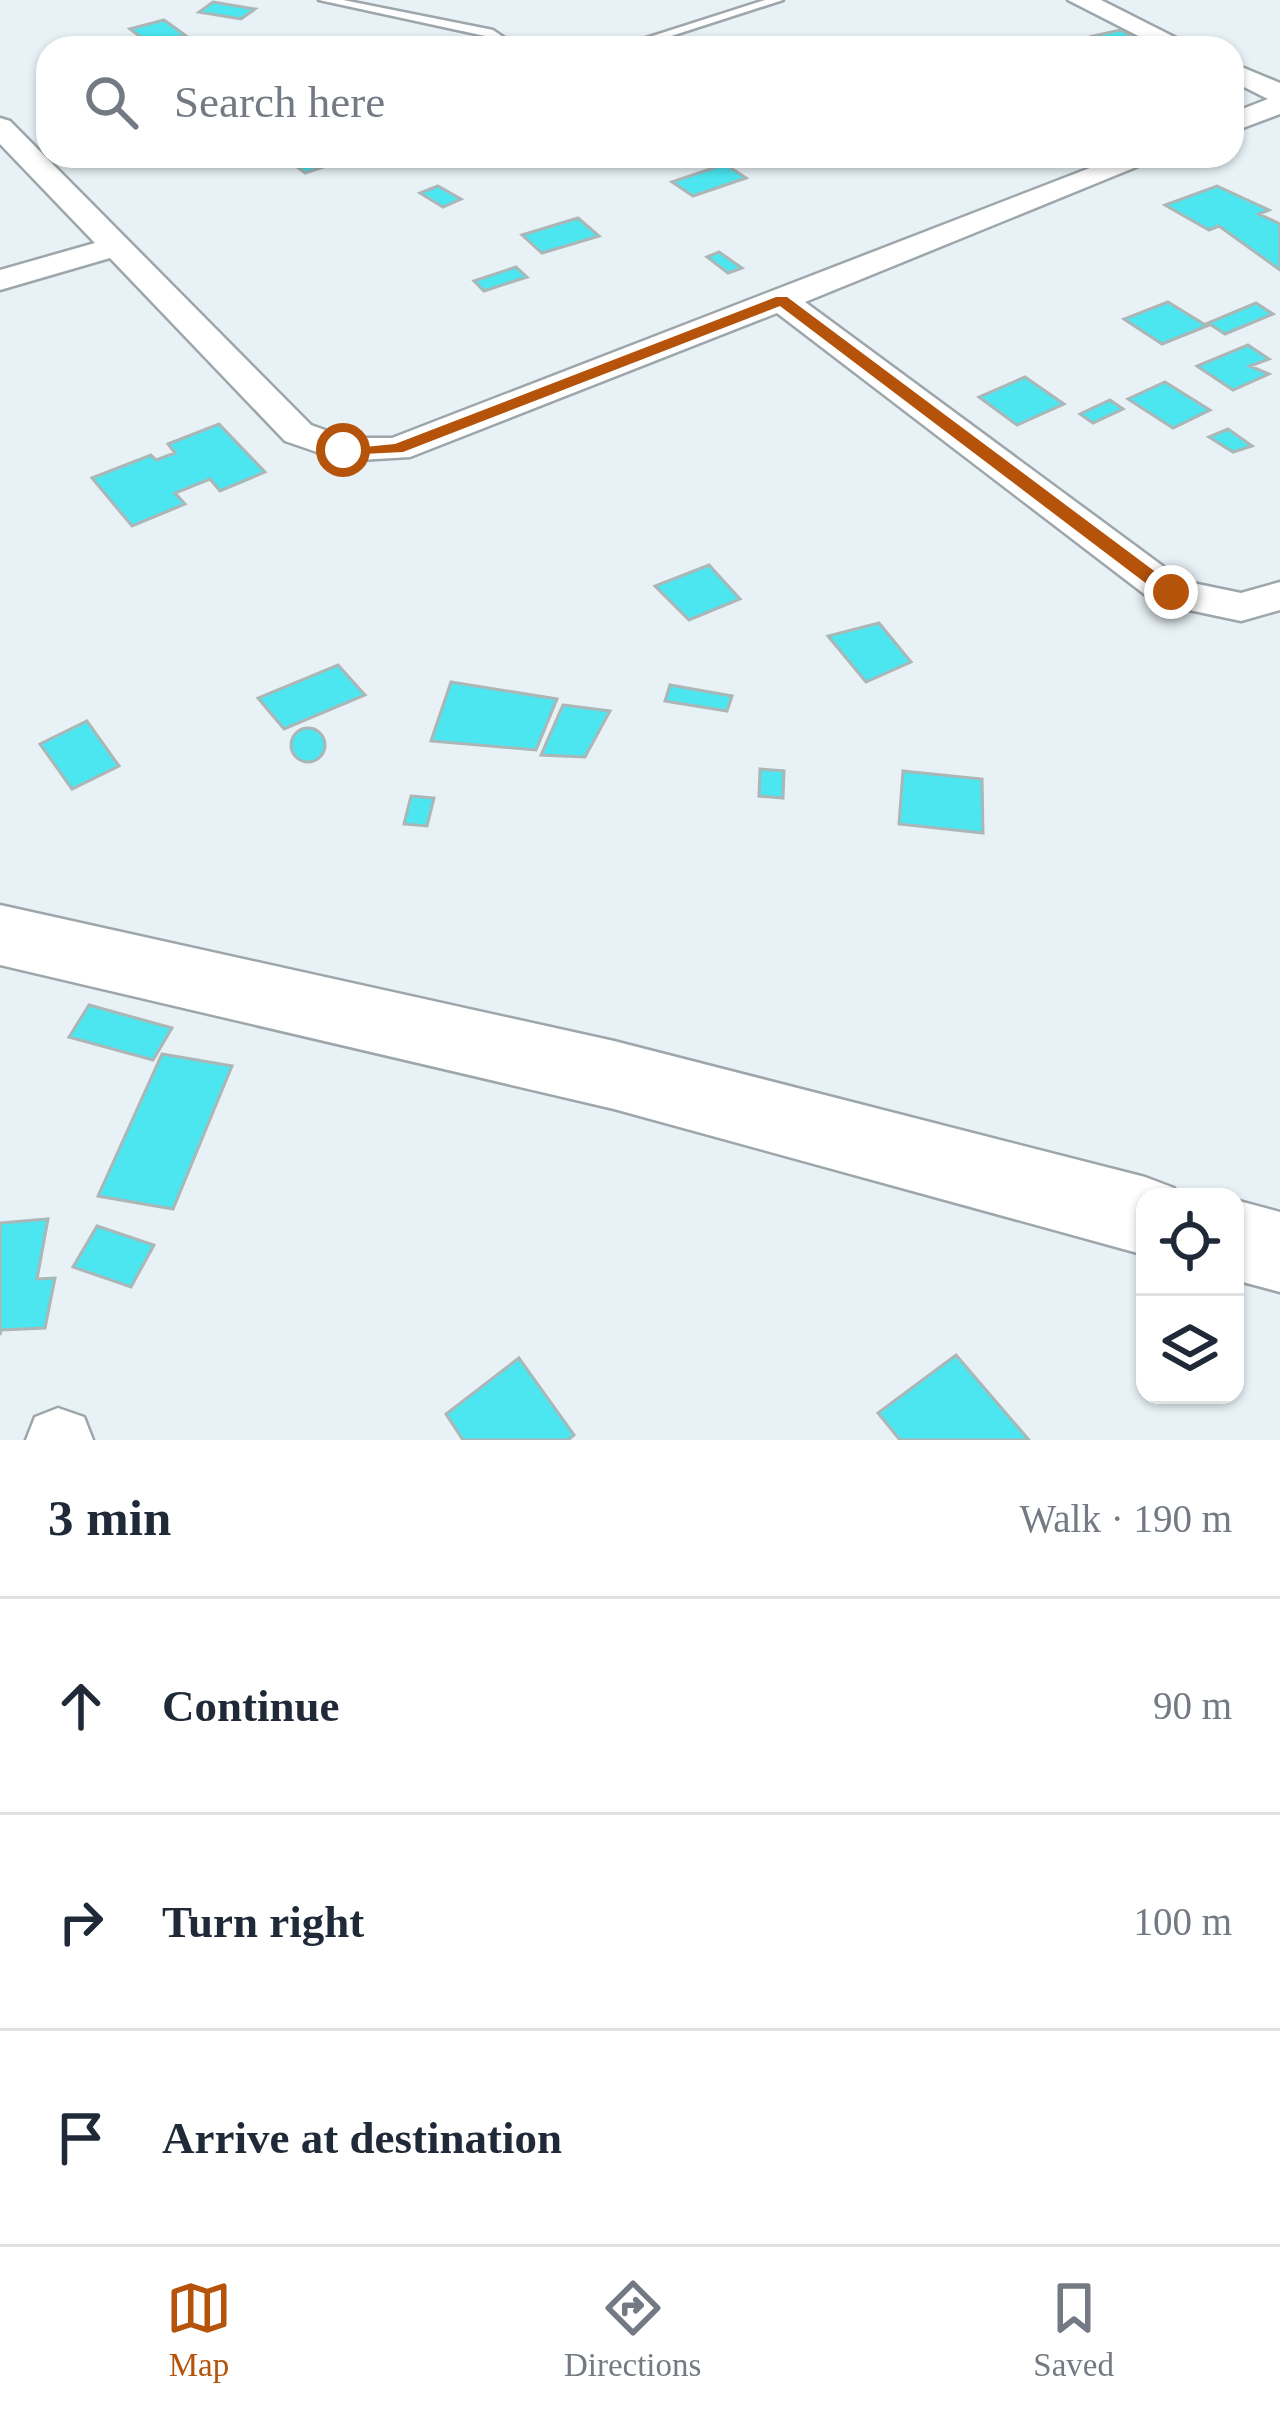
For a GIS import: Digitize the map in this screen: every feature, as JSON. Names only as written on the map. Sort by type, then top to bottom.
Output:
[{"type":"street","points":[[1081,0],[1158,36]]},
{"type":"street","points":[[1244,77],[1280,94]]},
{"type":"street","points":[[1244,118],[1280,104]]},
{"type":"street","points":[[0,128],[36,164]]},
{"type":"street","points":[[40,168],[298,433],[343,450],[398,449],[1118,168]]},
{"type":"street","points":[[0,280],[118,246]]},
{"type":"street","points":[[782,300],[1171,592],[1241,607],[1280,596]]},
{"type":"street","points":[[0,934],[614,1075],[1136,1214]]},
{"type":"street","points":[[1244,1242],[1280,1252]]},
{"type":"lane","points":[[325,0],[494,36]]},
{"type":"lane","points":[[660,36],[777,0]]},
{"type":"building","points":[[213,2],[255,9],[241,19],[199,12]]},
{"type":"building","points":[[164,20],[185,35],[139,36],[130,29]]},
{"type":"building","points":[[1120,30],[1133,36],[1093,36]]},
{"type":"building","points":[[713,168],[731,168],[746,178],[693,196],[672,182]]},
{"type":"building","points":[[438,186],[461,199],[443,207],[420,193]]},
{"type":"building","points":[[1217,186],[1269,210],[1259,214],[1280,224],[1280,270],[1219,226],[1209,230],[1165,205]]},
{"type":"building","points":[[578,218],[599,236],[542,253],[522,235]]},
{"type":"building","points":[[719,252],[742,268],[728,273],[707,257]]},
{"type":"building","points":[[516,267],[527,277],[484,291],[474,281]]},
{"type":"building","points":[[1168,302],[1207,326],[1162,344],[1124,319]]},
{"type":"building","points":[[1256,303],[1273,314],[1225,334],[1208,323]]},
{"type":"building","points":[[1248,345],[1269,359],[1250,366],[1269,374],[1233,390],[1197,366]]},
{"type":"building","points":[[1025,377],[1064,404],[1017,425],[979,397]]},
{"type":"building","points":[[1165,382],[1210,410],[1173,428],[1128,399]]},
{"type":"building","points":[[1110,400],[1123,409],[1093,423],[1080,414]]},
{"type":"building","points":[[219,424],[265,472],[220,491],[210,479],[175,493],[185,504],[132,526],[92,478],[151,455],[156,460],[175,453],[168,444]]},
{"type":"building","points":[[1228,429],[1252,446],[1233,452],[1209,437]]},
{"type":"building","points":[[709,565],[740,599],[689,620],[655,586]]},
{"type":"building","points":[[879,623],[911,662],[866,682],[828,636]]},
{"type":"building","points":[[338,665],[365,695],[284,729],[258,698]]},
{"type":"building","points":[[451,682],[557,699],[536,750],[431,741]]},
{"type":"building","points":[[670,685],[732,696],[727,711],[665,701]]},
{"type":"building","points":[[563,705],[610,711],[585,757],[541,755]]},
{"type":"building","points":[[87,721],[119,766],[72,789],[40,744]]},
{"type":"building","points":[[308,728],[320,733],[325,745],[320,757],[308,762],[296,757],[291,745],[296,733]]},
{"type":"building","points":[[760,769],[784,771],[783,798],[759,796]]},
{"type":"building","points":[[903,771],[982,779],[983,833],[899,824]]},
{"type":"building","points":[[411,796],[434,798],[427,826],[404,824]]},
{"type":"building","points":[[89,1005],[172,1028],[153,1060],[69,1037]]},
{"type":"building","points":[[162,1054],[232,1066],[173,1209],[98,1196]]},
{"type":"building","points":[[48,1219],[37,1279],[55,1278],[45,1328],[1,1330],[0,1335],[0,1223]]},
{"type":"building","points":[[97,1226],[154,1245],[131,1287],[73,1267]]},
{"type":"building","points":[[956,1355],[1029,1440],[900,1440],[878,1413]]},
{"type":"building","points":[[519,1358],[574,1435],[568,1440],[463,1440],[446,1414]]},
{"type":"route","points":[[343,450],[398,449],[782,300],[1171,592]]}]
